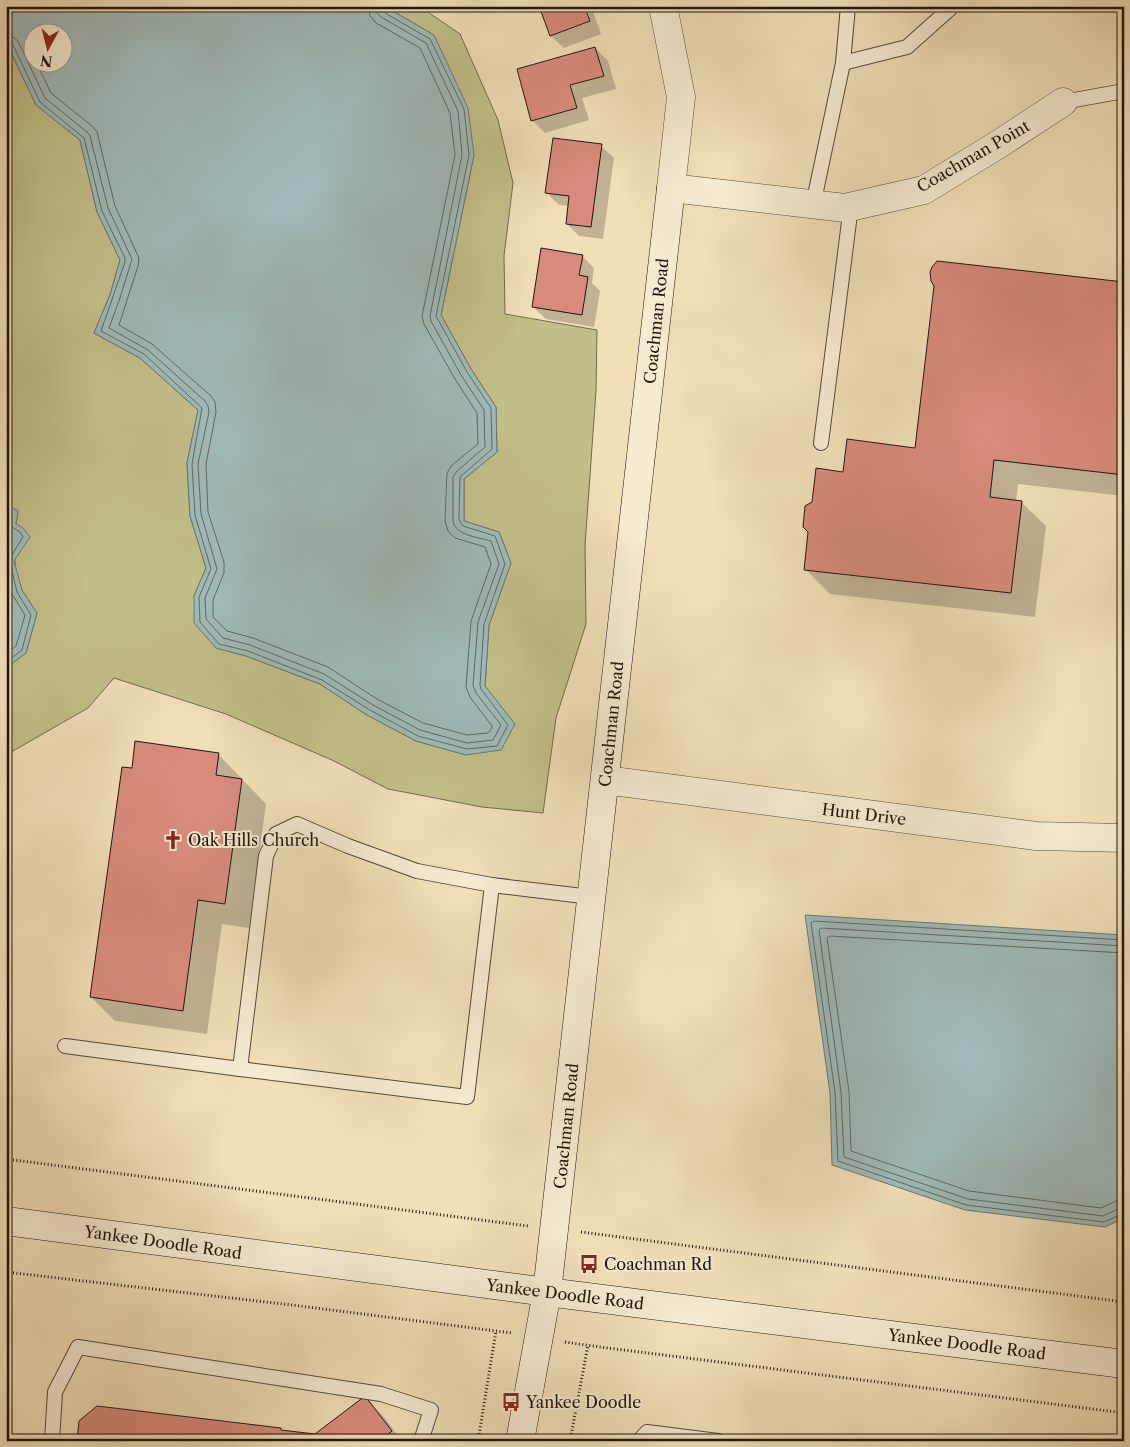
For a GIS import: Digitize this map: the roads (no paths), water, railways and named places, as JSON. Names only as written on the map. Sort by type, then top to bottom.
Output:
[{"type":"street","name":"Coachman Road","points":[[520,1441],[547,1292],[681,97],[663,6]]},
{"type":"street","name":"Coachman Point","points":[[671,188],[845,208],[924,190],[1063,102]]},
{"type":"street","name":"Hunt Drive","points":[[604,780],[1036,836],[1124,838]]},
{"type":"street","name":"Yankee Doodle Road","points":[[6,1221],[547,1292],[1124,1364]]},
{"type":"lane","points":[[813,205],[843,63],[848,6]]},
{"type":"lane","points":[[843,63],[907,47],[954,6]]},
{"type":"lane","points":[[1063,102],[1124,91]]},
{"type":"lane","points":[[821,443],[851,206]]},
{"type":"lane","points":[[240,1069],[266,856],[276,834],[297,824],[348,846],[417,871],[492,885],[591,897]]},
{"type":"lane","points":[[65,1046],[467,1097],[492,885]]},
{"type":"lane","points":[[52,1441],[55,1392],[78,1347],[381,1394],[431,1410],[421,1441]]},
{"type":"lane","points":[[639,1441],[647,1432],[718,1441]]},
{"type":"water","points":[[6,6],[384,6],[434,35],[468,108],[474,155],[441,315],[471,369],[496,407],[497,452],[464,479],[464,521],[499,532],[511,563],[489,625],[485,686],[515,724],[501,750],[466,755],[416,741],[367,715],[320,684],[246,656],[216,648],[194,623],[194,596],[206,568],[190,516],[187,463],[198,410],[140,358],[94,333],[110,295],[120,260],[97,212],[80,140],[36,105],[7,44]]},
{"type":"water","points":[[6,505],[18,511],[16,524],[23,528],[30,537],[14,561],[22,590],[37,613],[26,653],[6,668]]},
{"type":"water","points":[[805,915],[1124,935],[1124,1218],[1105,1227],[965,1210],[832,1165],[830,1093]]},
{"type":"place","name":"Oak Hills Church","points":[[173,840]]},
{"type":"place","name":"Coachman Rd","points":[[589,1264]]},
{"type":"place","name":"Yankee Doodle","points":[[511,1402]]}]
